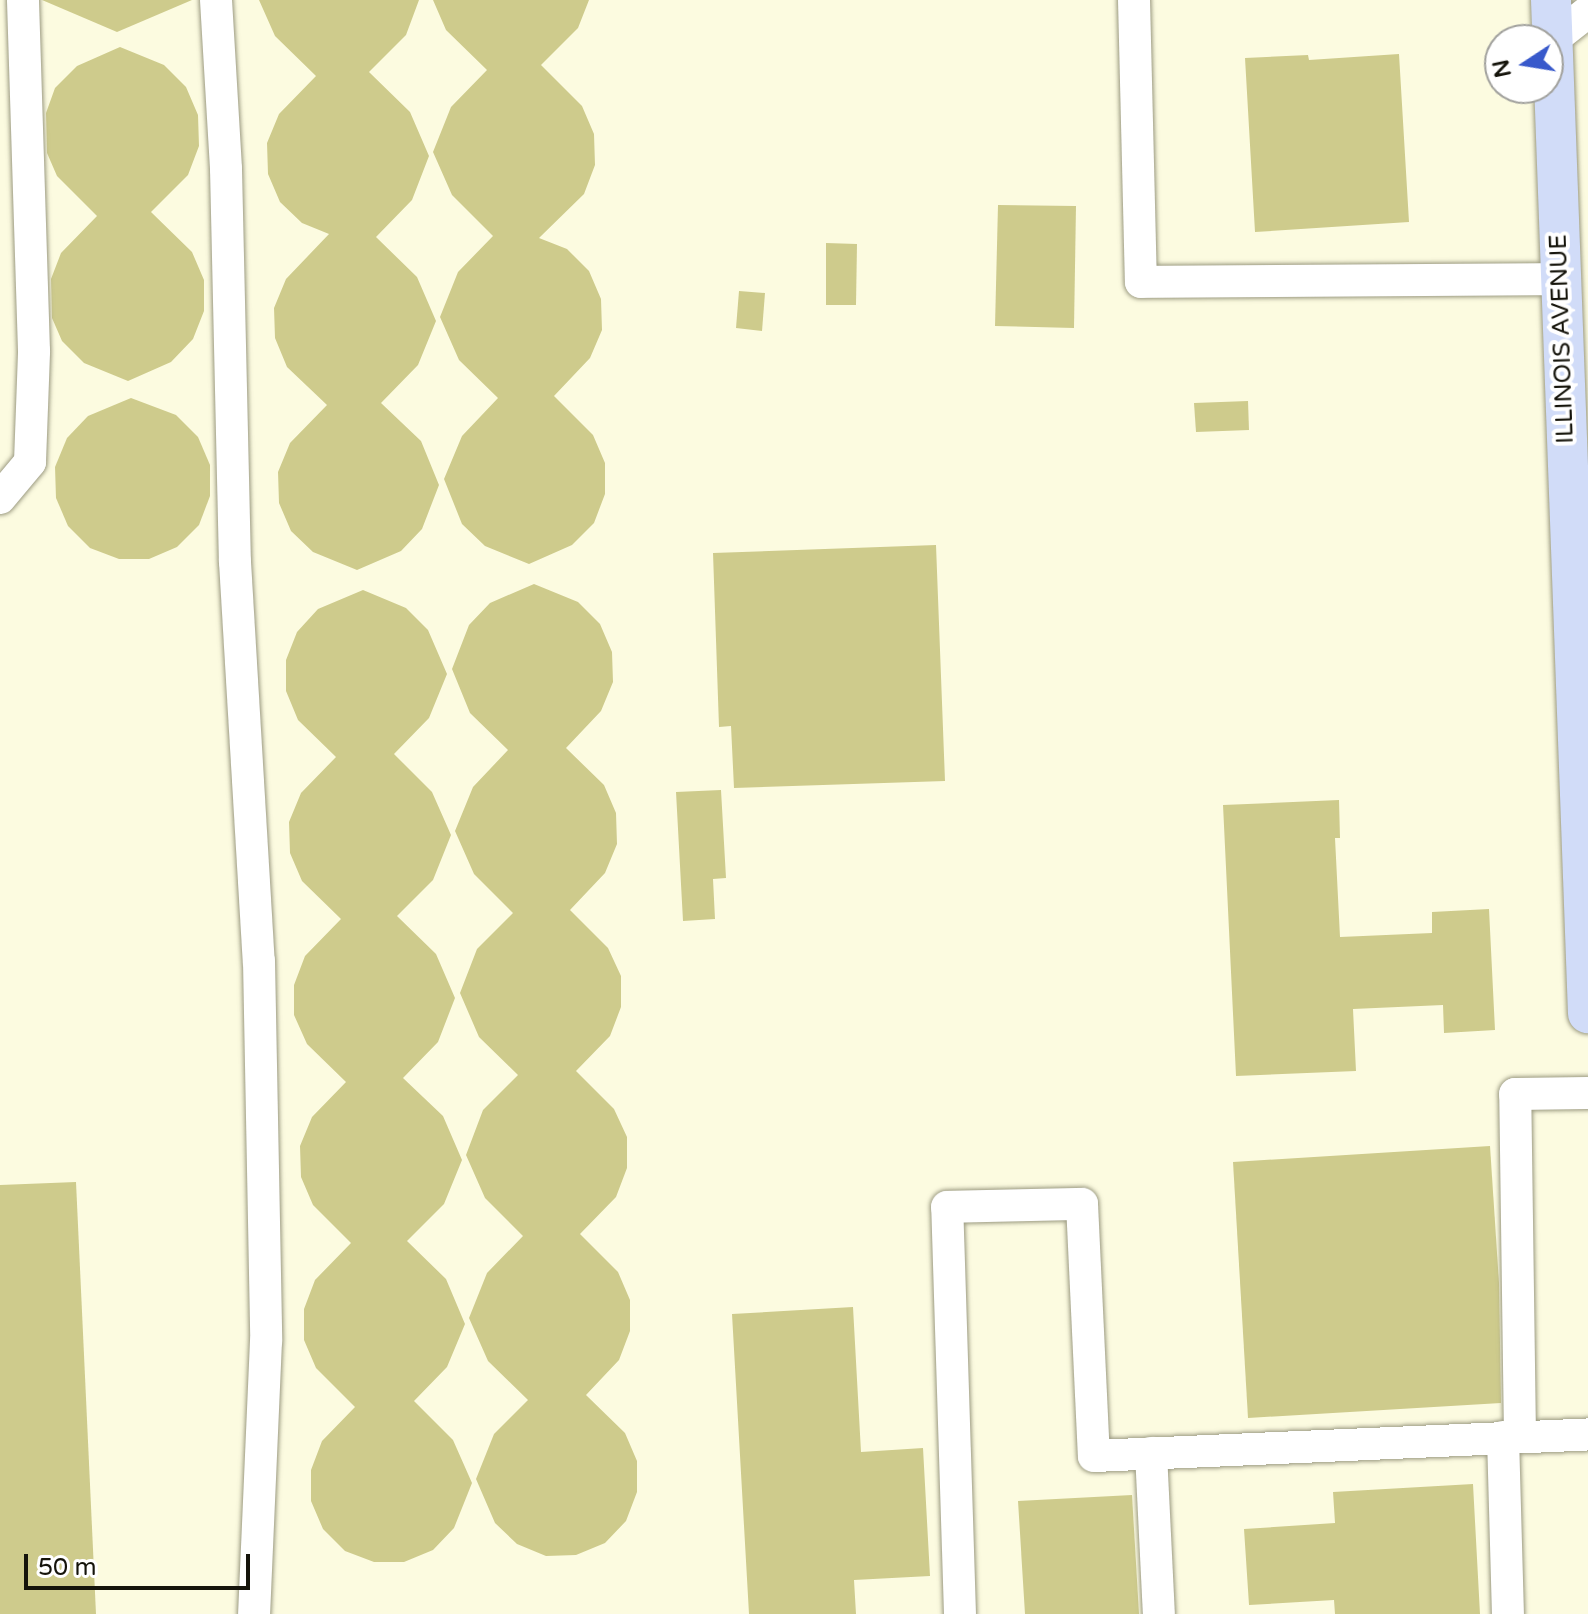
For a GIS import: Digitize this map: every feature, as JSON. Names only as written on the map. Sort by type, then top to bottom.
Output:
[{"type":"main road","name":"ILLINOIS AVENUE","points":[[1551,0],[1552,24]]},
{"type":"main road","name":"ILLINOIS AVENUE","points":[[1554,104],[1560,279],[1575,340],[1588,1013]]},
{"type":"lane","points":[[0,498],[30,462],[34,351],[23,0]]},
{"type":"lane","points":[[216,0],[226,184],[235,562],[259,961],[266,1341],[254,1614]]},
{"type":"lane","points":[[1134,0],[1141,282],[1560,279]]},
{"type":"lane","points":[[1564,31],[1588,12]]},
{"type":"lane","points":[[1508,1614],[1515,1094],[1588,1093]]},
{"type":"lane","points":[[960,1614],[947,1207],[1082,1204],[1094,1456],[1588,1434]]},
{"type":"lane","points":[[1151,1453],[1159,1614]]},
{"type":"building","points":[[42,0],[192,0],[117,32]]},
{"type":"building","points":[[259,0],[419,0],[406,35],[369,72],[410,112],[429,156],[412,200],[376,237],[417,277],[436,321],[418,365],[381,403],[421,441],[439,485],[422,529],[401,551],[357,570],[313,552],[291,531],[279,503],[278,472],[290,443],[327,405],[287,367],[275,338],[274,308],[286,279],[329,234],[302,223],[280,202],[268,174],[267,143],[279,114],[316,76],[275,36]]},
{"type":"building","points":[[433,0],[589,0],[578,28],[541,65],[582,106],[594,134],[595,165],[584,194],[539,238],[567,249],[589,271],[601,299],[602,330],[590,358],[554,396],[593,435],[605,463],[605,494],[594,523],[572,545],[529,564],[485,546],[462,524],[444,479],[462,436],[498,398],[459,360],[440,317],[458,272],[493,236],[452,195],[433,152],[451,107],[487,70],[446,30]]},
{"type":"building","points":[[120,47],[164,65],[186,87],[198,115],[199,146],[188,175],[151,212],[192,252],[204,280],[204,311],[193,339],[171,362],[128,381],[84,363],[62,341],[52,318],[51,279],[61,253],[97,216],[57,176],[47,153],[46,113],[55,88],[77,66]]},
{"type":"building","points":[[1399,54],[1409,222],[1255,232],[1245,58],[1308,55],[1309,60]]},
{"type":"building","points":[[998,205],[1076,206],[1074,328],[995,326]]},
{"type":"building","points":[[826,243],[857,244],[856,305],[826,305]]},
{"type":"building","points":[[739,291],[765,293],[762,331],[736,328]]},
{"type":"building","points":[[131,398],[176,415],[198,437],[210,465],[210,496],[199,525],[177,547],[149,559],[119,559],[90,548],[68,526],[56,498],[55,467],[67,438],[88,416]]},
{"type":"building","points":[[1248,401],[1249,430],[1196,432],[1194,403]]},
{"type":"building","points":[[936,545],[945,781],[734,788],[731,726],[719,727],[713,553]]},
{"type":"building","points":[[534,584],[578,602],[600,624],[612,652],[613,682],[601,711],[566,748],[604,785],[616,813],[617,844],[605,873],[570,910],[608,948],[621,976],[621,1007],[610,1036],[576,1071],[614,1109],[627,1137],[627,1168],[616,1197],[580,1234],[618,1272],[630,1300],[630,1331],[619,1360],[586,1395],[625,1433],[637,1461],[637,1492],[626,1521],[605,1543],[576,1555],[546,1556],[517,1544],[495,1523],[476,1479],[494,1434],[528,1400],[488,1361],[469,1318],[487,1273],[523,1236],[485,1198],[466,1155],[483,1110],[518,1075],[479,1037],[460,993],[477,949],[513,913],[474,874],[455,831],[473,787],[508,750],[470,713],[452,669],[469,625],[490,603]]},
{"type":"building","points":[[363,590],[406,608],[428,630],[447,674],[429,718],[394,754],[432,792],[451,835],[433,880],[397,916],[436,954],[455,998],[438,1042],[403,1078],[443,1116],[462,1160],[444,1204],[407,1241],[446,1279],[465,1324],[447,1367],[414,1401],[453,1440],[472,1483],[454,1528],[433,1550],[404,1562],[374,1562],[345,1551],[323,1529],[311,1501],[311,1470],[322,1441],[355,1407],[316,1368],[304,1340],[304,1309],[315,1280],[351,1243],[313,1205],[301,1177],[300,1146],[312,1117],[346,1082],[307,1044],[294,1015],[294,985],[305,956],[341,919],[302,881],[290,853],[289,822],[301,793],[336,757],[298,720],[286,691],[286,660],[297,632],[318,609]]},
{"type":"building","points":[[721,790],[726,878],[713,879],[715,919],[683,921],[676,792]]},
{"type":"building","points":[[1339,800],[1340,838],[1335,838],[1340,937],[1432,933],[1432,912],[1489,909],[1495,1030],[1444,1033],[1443,1005],[1353,1009],[1356,1071],[1236,1076],[1223,805]]},
{"type":"building","points":[[1490,1146],[1499,1283],[1501,1403],[1248,1418],[1233,1162]]},
{"type":"building","points":[[76,1182],[96,1614],[0,1614],[0,1185]]},
{"type":"building","points":[[853,1307],[861,1452],[923,1448],[930,1576],[854,1580],[856,1614],[749,1614],[732,1314]]},
{"type":"building","points":[[1473,1484],[1480,1614],[1335,1614],[1334,1600],[1249,1605],[1244,1529],[1335,1523],[1333,1492]]},
{"type":"building","points":[[1132,1495],[1139,1614],[1025,1614],[1018,1501]]}]
